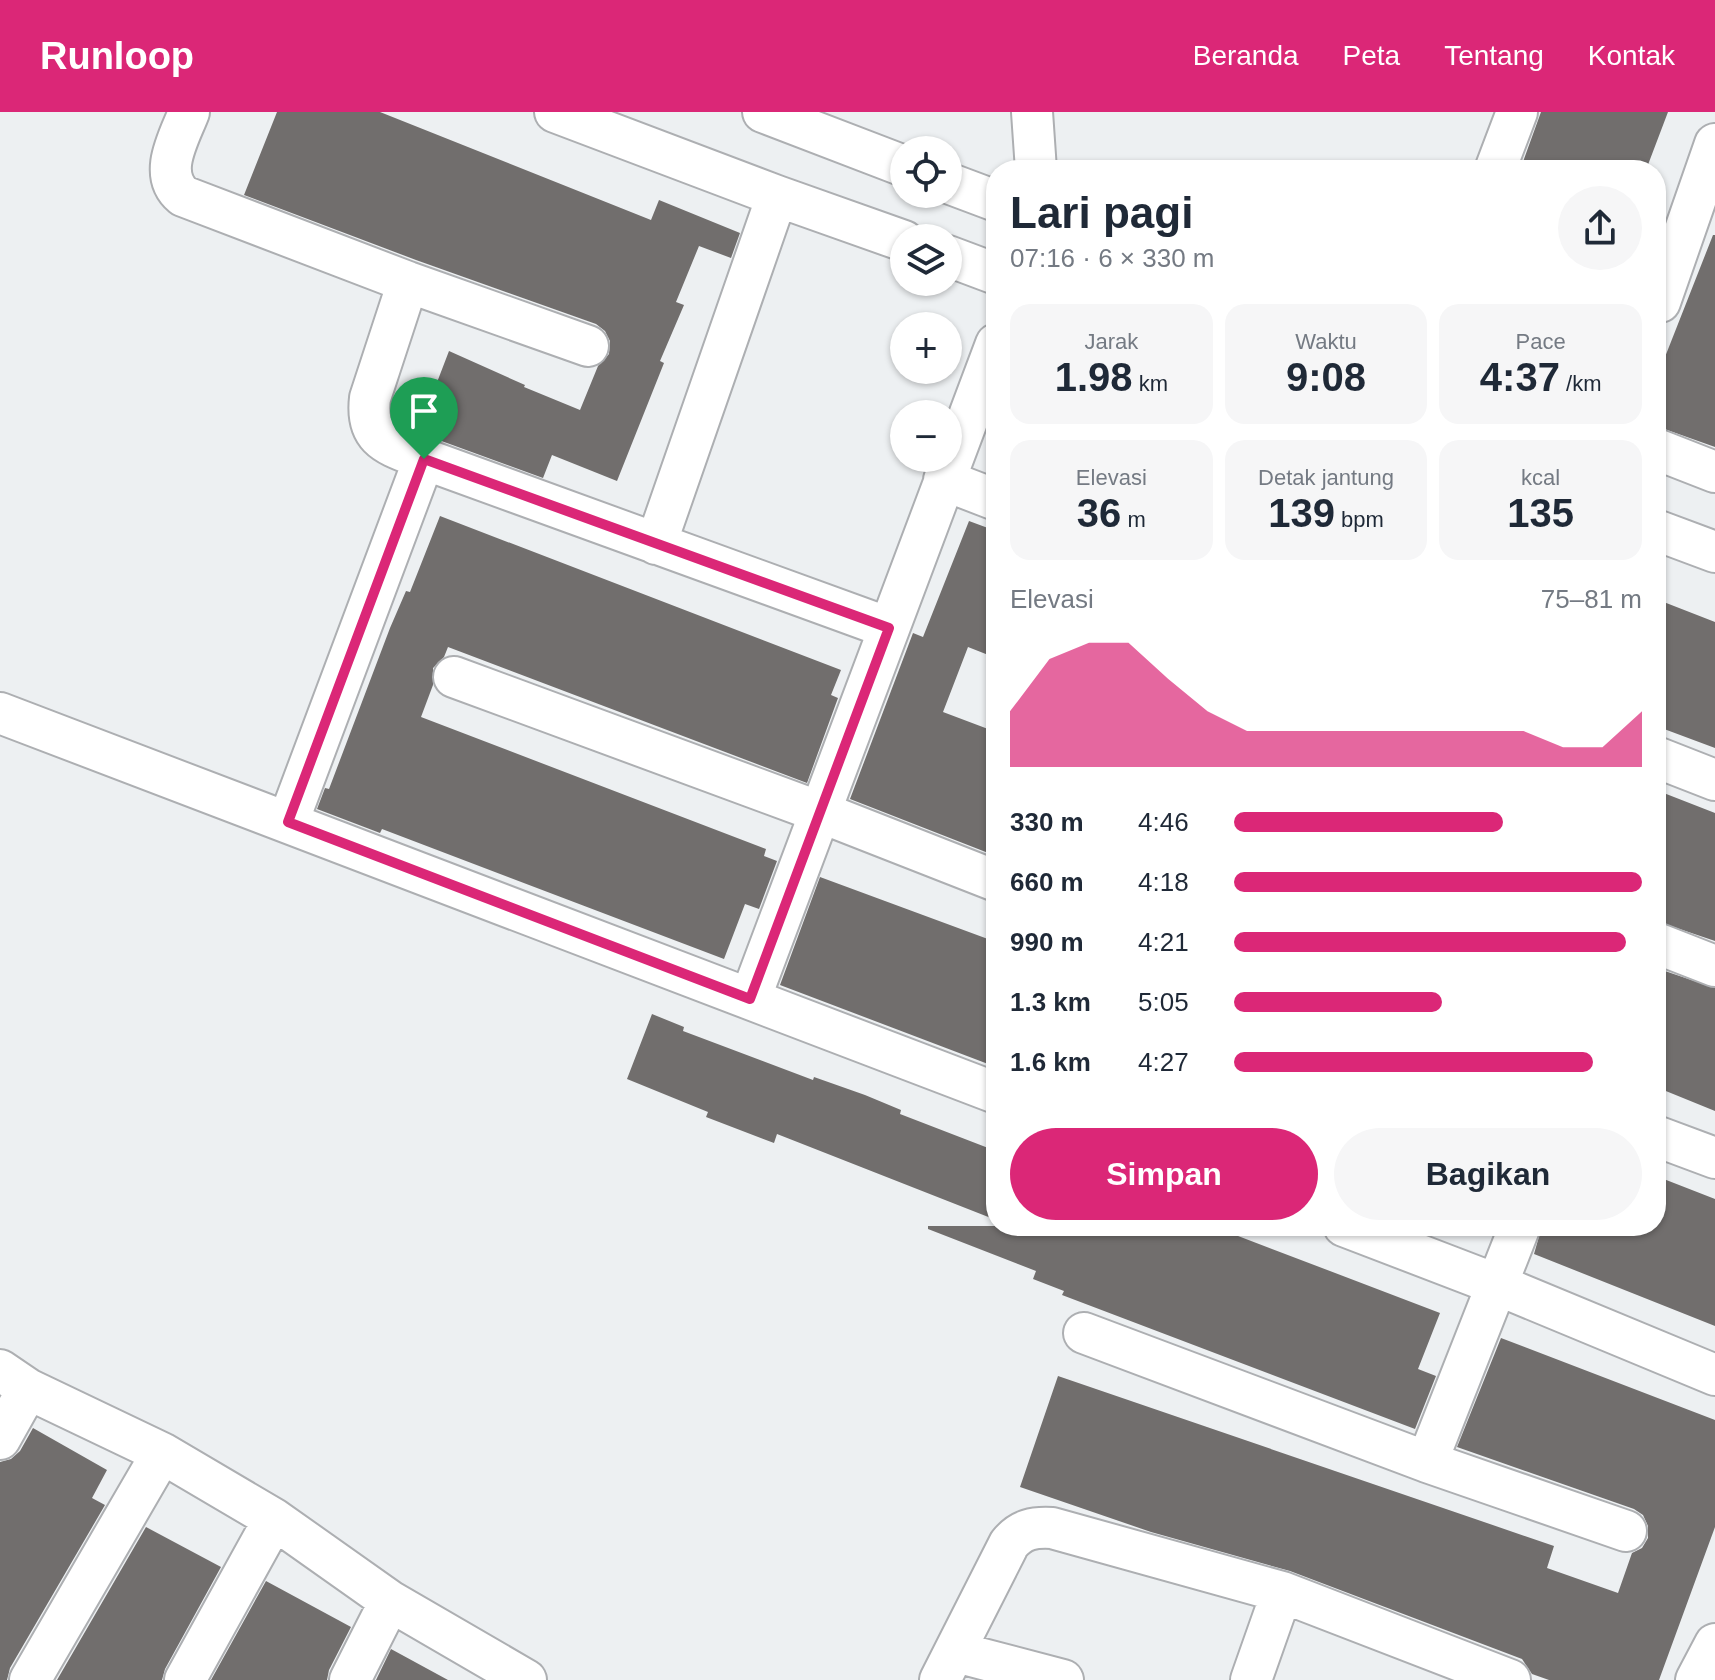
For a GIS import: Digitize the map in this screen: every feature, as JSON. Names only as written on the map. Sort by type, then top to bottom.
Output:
[{"type":"street","points":[[189,112],[169,171],[175,189],[183,196],[408,282],[588,346]]},
{"type":"street","points":[[555,112],[890,236]]},
{"type":"street","points":[[763,112],[810,121],[890,159]]},
{"type":"street","points":[[1032,112],[1035,160]]},
{"type":"street","points":[[1499,160],[1517,112]]},
{"type":"street","points":[[1666,285],[1715,144]]},
{"type":"street","points":[[962,188],[986,197]]},
{"type":"street","points":[[656,544],[777,196]]},
{"type":"street","points":[[962,261],[986,270]]},
{"type":"street","points":[[408,282],[370,398],[368,416],[372,430],[380,439],[424,459],[889,628]]},
{"type":"street","points":[[750,999],[986,370]]},
{"type":"street","points":[[1666,453],[1715,472]]},
{"type":"street","points":[[288,822],[424,459]]},
{"type":"street","points":[[944,480],[986,496]]},
{"type":"street","points":[[1666,534],[1715,552]]},
{"type":"street","points":[[454,677],[820,812],[986,877]]},
{"type":"street","points":[[0,713],[986,1089]]},
{"type":"street","points":[[1666,761],[1715,780]]},
{"type":"street","points":[[1666,947],[1715,966]]},
{"type":"street","points":[[1666,1140],[1715,1158]]},
{"type":"street","points":[[1370,1236],[1715,1375]]},
{"type":"street","points":[[1427,1462],[1516,1236]]},
{"type":"street","points":[[1084,1333],[1427,1462],[1626,1531]]},
{"type":"street","points":[[0,1439],[14,1380],[162,1453],[274,1519],[390,1601],[526,1680]]},
{"type":"street","points":[[30,1680],[162,1453]]},
{"type":"street","points":[[185,1680],[274,1519]]},
{"type":"street","points":[[1063,1680],[948,1666],[1009,1544],[1024,1531],[1036,1527],[1052,1528],[1282,1592],[1510,1680]]},
{"type":"street","points":[[1251,1680],[1282,1592]]},
{"type":"street","points":[[350,1680],[390,1601]]},
{"type":"street","points":[[1696,1680],[1715,1644]]},
{"type":"building","points":[[277,112],[380,112],[651,220],[659,200],[740,233],[731,258],[699,246],[676,302],[684,305],[660,361],[664,363],[617,481],[552,455],[543,478],[425,435],[439,401],[431,398],[449,351],[580,410],[598,366],[609,354],[610,341],[605,331],[596,324],[244,195]]},
{"type":"building","points":[[1541,112],[1668,112],[1650,160],[1524,160]]},
{"type":"building","points":[[1715,235],[1715,447],[1666,430],[1666,354]]},
{"type":"building","points":[[440,516],[841,670],[831,695],[838,698],[807,783],[448,647],[444,657],[433,668],[433,685],[421,717],[766,849],[764,856],[777,861],[759,909],[745,904],[724,959],[382,829],[380,833],[317,809],[325,788],[329,789],[390,628],[406,591],[410,592]]},
{"type":"building","points":[[969,521],[986,527],[986,654],[968,647],[943,712],[986,728],[986,852],[850,799],[913,633],[923,637]]},
{"type":"building","points":[[1666,603],[1715,622],[1715,748],[1666,730]]},
{"type":"building","points":[[1666,794],[1715,813],[1715,941],[1666,924]]},
{"type":"building","points":[[820,877],[986,938],[986,1063],[780,985]]},
{"type":"building","points":[[1666,971],[1715,988],[1715,1111],[1666,1091]]},
{"type":"building","points":[[652,1014],[684,1027],[683,1031],[813,1080],[814,1077],[865,1095],[901,1110],[900,1114],[986,1147],[986,1216],[777,1134],[774,1143],[706,1117],[708,1112],[627,1079]]},
{"type":"building","points":[[1666,1180],[1715,1199],[1715,1326],[1534,1254],[1539,1236],[1666,1236]]},
{"type":"building","points":[[928,1226],[986,1226],[986,1236],[1238,1236],[1440,1313],[1418,1369],[1436,1376],[1415,1429],[1062,1295],[1064,1291],[1033,1279],[1036,1271],[928,1229]]},
{"type":"building","points":[[1501,1338],[1715,1420],[1715,1527],[1659,1680],[1549,1680],[1532,1674],[1522,1659],[1290,1571],[1151,1532],[1020,1487],[1058,1376],[1554,1546],[1547,1568],[1618,1593],[1632,1553],[1642,1548],[1648,1538],[1648,1526],[1643,1515],[1634,1509],[1457,1447]]},
{"type":"building","points":[[33,1428],[107,1470],[92,1498],[105,1505],[10,1668],[7,1680],[0,1680],[0,1462],[11,1459],[20,1451]]},
{"type":"building","points":[[146,1527],[221,1567],[165,1669],[162,1680],[57,1680]]},
{"type":"building","points":[[266,1581],[351,1627],[327,1680],[211,1680]]},
{"type":"building","points":[[391,1649],[448,1680],[376,1680]]},
{"type":"route","points":[[424,459],[889,628],[750,999],[288,822],[424,459]]}]
